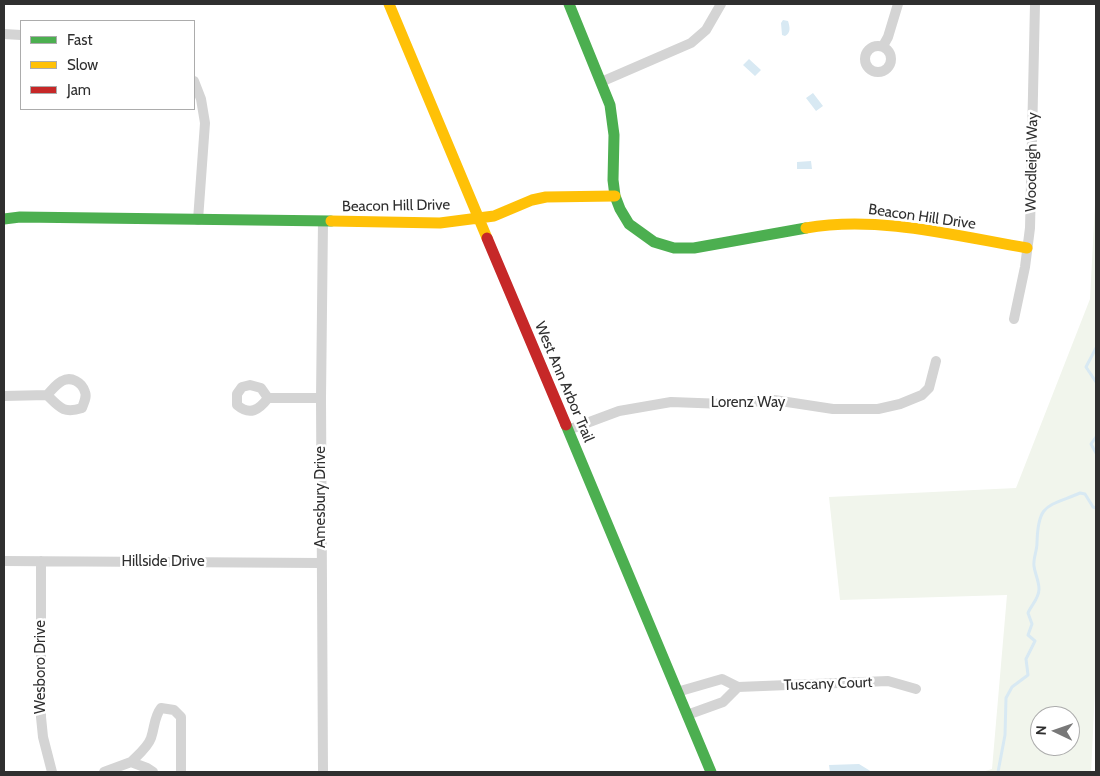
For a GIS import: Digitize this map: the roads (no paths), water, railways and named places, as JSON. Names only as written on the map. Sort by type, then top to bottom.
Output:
[{"type":"street","name":"West Ann Arbor Trail","points":[[389,4],[711,772]]},
{"type":"street","points":[[570,4],[610,105],[613,122],[613,180],[615,196]]},
{"type":"street","points":[[601,82],[691,43],[706,30],[721,4]]},
{"type":"street","points":[[883,46],[888,37],[898,4]]},
{"type":"street","name":"Woodleigh Way","points":[[1014,319],[1025,267],[1030,228],[1035,4]]},
{"type":"street","points":[[4,34],[20,35]]},
{"type":"street","points":[[195,84],[201,99],[205,123],[198,220]]},
{"type":"street","name":"Beacon Hill Drive","points":[[4,219],[20,217],[440,223],[494,216],[532,200],[546,197],[615,196],[624,216],[637,231],[654,242],[674,248],[694,248],[812,226],[857,224],[907,228],[1027,248]]},
{"type":"street","name":"Amesbury Drive","points":[[323,221],[321,398],[323,772]]},
{"type":"street","name":"Lorenz Way","points":[[568,430],[619,411],[681,401],[725,404],[774,400],[833,409],[862,410],[889,407],[922,395],[927,391],[936,361]]},
{"type":"street","points":[[4,396],[47,395]]},
{"type":"street","points":[[268,398],[321,398]]},
{"type":"street","name":"Hillside Drive","points":[[4,561],[321,563]]},
{"type":"street","name":"Wesboro Drive","points":[[41,561],[41,716],[46,750],[52,772]]},
{"type":"street","name":"Tuscany Court","points":[[677,692],[722,679],[738,687],[888,681],[916,689]]},
{"type":"street","points":[[687,715],[723,702],[738,687]]},
{"type":"street","points":[[104,772],[131,762],[144,749],[151,739],[155,716],[161,708],[174,710],[181,717],[181,772]]},
{"type":"street","points":[[131,762],[153,772]]},
{"type":"waterway","points":[[1096,348],[1086,367],[1096,382]]},
{"type":"waterway","points":[[1096,437],[1091,444],[1096,453]]},
{"type":"waterway","points":[[998,772],[1005,735],[1006,698],[1012,687],[1028,675],[1026,659],[1035,641],[1028,635],[1032,624],[1028,613],[1039,593],[1034,563],[1042,513],[1052,504],[1080,493],[1085,494],[1093,507],[1096,508]]}]
